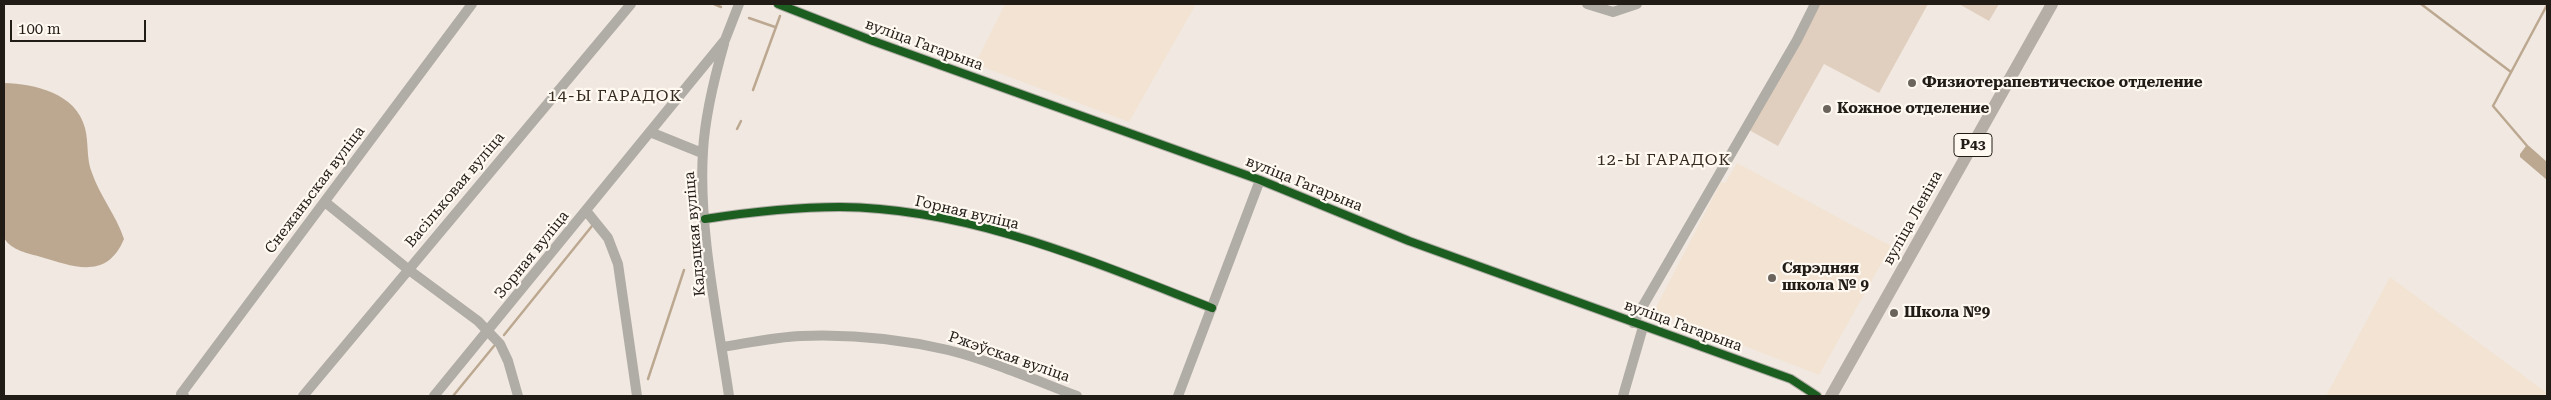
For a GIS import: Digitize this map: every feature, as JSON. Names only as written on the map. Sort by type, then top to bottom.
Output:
[{"type":"main road","name":"вуліца Леніна","points":[[1831,396],[2052,4]]},
{"type":"street","name":"Снежаньская вуліца","points":[[183,395],[472,4]]},
{"type":"street","name":"Васільковая вуліца","points":[[304,396],[631,4]]},
{"type":"street","name":"Зорная вуліца","points":[[434,396],[587,212],[725,40],[739,4]]},
{"type":"street","name":"вуліца Гагарына","points":[[778,4],[882,44],[1260,180],[1409,241],[1633,324],[1791,379],[1818,396]]},
{"type":"street","points":[[1587,4],[1613,12],[1637,4]]},
{"type":"street","points":[[1633,324],[1798,40],[1815,4]]},
{"type":"street","name":"Кадэцкая вуліца","points":[[725,40],[714,78],[702,153],[705,219],[729,396]]},
{"type":"street","points":[[650,132],[702,153]]},
{"type":"street","points":[[1178,396],[1260,180]]},
{"type":"street","points":[[325,202],[409,270],[478,321],[500,344],[508,361],[518,396]]},
{"type":"street","name":"Горная вуліца","points":[[705,219],[786,208],[842,207],[889,210],[932,217],[972,225],[1070,253],[1212,308]]},
{"type":"street","points":[[587,212],[608,238],[618,264],[637,396]]},
{"type":"street","name":"вуліца Гагарына","points":[[1623,396],[1643,327]]},
{"type":"street","name":"Ржэўская вуліца","points":[[722,347],[799,336],[849,336],[900,342],[949,350],[1013,371],[1077,396]]},
{"type":"shaded area","points":[[1005,4],[1196,4],[1129,122],[975,64]]},
{"type":"shaded area","points":[[1819,4],[1928,4],[1879,93],[1824,64],[1778,146],[1749,130]]},
{"type":"shaded area","points":[[1959,4],[1999,4],[1989,21]]},
{"type":"shaded area","points":[[4,83],[41,88],[53,93],[73,106],[80,116],[85,128],[92,173],[124,239],[117,252],[109,261],[99,265],[77,267],[21,251],[11,246],[4,238]]},
{"type":"shaded area","points":[[2526,146],[2529,146],[2547,162],[2547,180],[2520,157]]},
{"type":"shaded area","name":"Сярэдняя школа № 9","points":[[1737,163],[1891,246],[1819,375],[1654,311],[1721,182],[1725,183]]},
{"type":"shaded area","points":[[2390,277],[2547,393],[2547,396],[2326,396]]},
{"type":"waterway","points":[[714,4],[721,7]]},
{"type":"waterway","points":[[2421,4],[2511,72]]},
{"type":"waterway","points":[[2528,147],[2493,106],[2547,5]]},
{"type":"waterway","points":[[753,90],[780,16]]},
{"type":"waterway","points":[[749,18],[775,27]]},
{"type":"waterway","points":[[737,129],[741,121]]},
{"type":"waterway","points":[[504,335],[592,226]]},
{"type":"waterway","points":[[648,379],[684,270]]},
{"type":"waterway","points":[[453,396],[494,346]]},
{"type":"cycle path","points":[[778,4],[873,41],[1260,180],[1409,241],[1791,379],[1817,396]]},
{"type":"cycle path","points":[[705,219],[772,210],[840,207],[888,210],[936,217],[983,227],[1076,256],[1212,308]]},
{"type":"place","name":"Физиотерапевтическое отделение","points":[[1912,83]]},
{"type":"place","name":"Кожное отделение","points":[[1827,109]]},
{"type":"place","name":"Сярэдняя школа № 9","points":[[1772,278]]},
{"type":"place","name":"Школа №9","points":[[1894,313]]},
{"type":"district","name":"14-Ы ГАРАДОК","points":[[615,96]]},
{"type":"district","name":"12-Ы ГАРАДОК","points":[[1664,160]]}]
